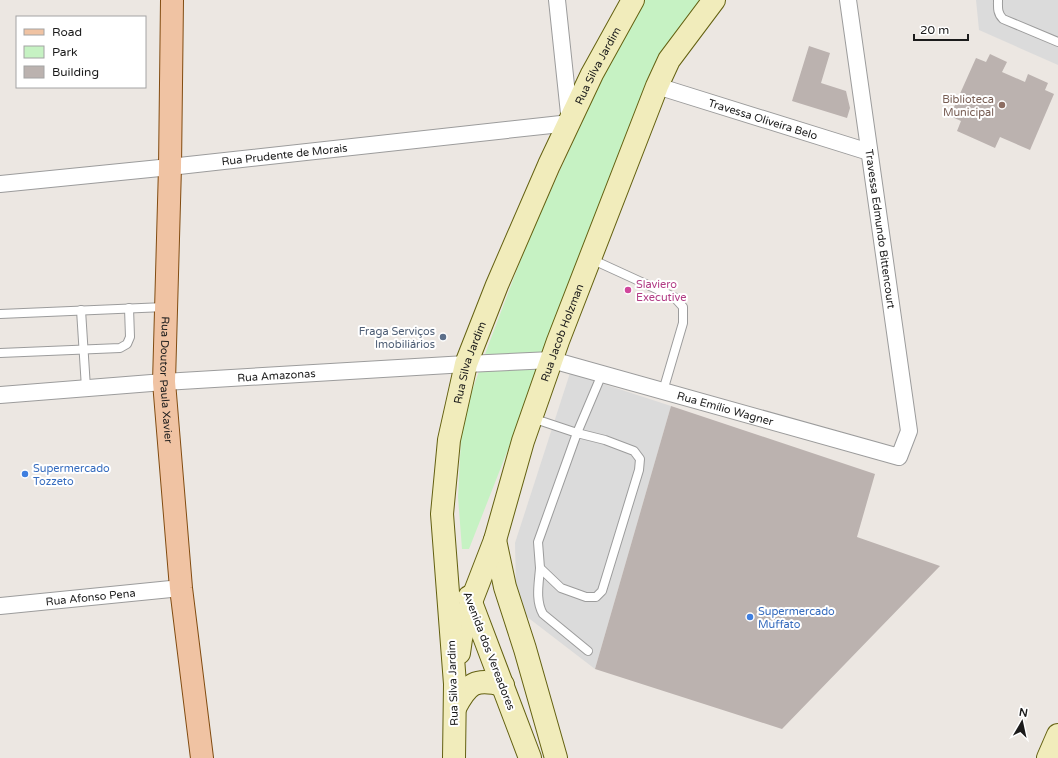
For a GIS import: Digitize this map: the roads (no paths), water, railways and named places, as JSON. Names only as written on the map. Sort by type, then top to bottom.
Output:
[{"type":"main road","name":"Rua Doutor Paula Xavier","points":[[172,0],[170,167],[164,382],[180,588],[202,758]]},
{"type":"main road","name":"Rua Silva Jardim","points":[[454,758],[455,684],[443,546],[442,514],[449,440],[466,364],[497,285],[549,165],[592,74],[633,0]]},
{"type":"main road","name":"Rua Jacob Holzman","points":[[455,684],[461,639],[472,602],[495,540],[523,442],[558,341],[657,86],[669,60],[714,0]]},
{"type":"main road","points":[[495,540],[505,587],[525,649],[556,758]]},
{"type":"main road","name":"Avenida dos Vereadores","points":[[443,546],[472,602],[530,758]]},
{"type":"main road","points":[[455,708],[462,694],[471,685],[481,681],[490,681],[503,685]]},
{"type":"main road","points":[[1048,758],[1058,735]]},
{"type":"street","points":[[557,0],[570,123]]},
{"type":"street","name":"Travessa Edmundo Bittencourt","points":[[848,0],[908,431],[899,457]]},
{"type":"street","name":"Travessa Oliveira Belo","points":[[657,86],[869,152]]},
{"type":"street","name":"Rua Prudente de Morais","points":[[0,184],[570,123]]},
{"type":"street","name":"Rua Amazonas","points":[[0,395],[164,382],[552,360]]},
{"type":"street","name":"Rua Emílio Wagner","points":[[552,360],[899,457]]},
{"type":"street","name":"Rua Afonso Pena","points":[[0,606],[180,588]]},
{"type":"lane","points":[[998,0],[999,15],[1003,19],[1058,42]]},
{"type":"lane","points":[[590,258],[674,297],[683,307],[683,323],[663,391]]},
{"type":"lane","points":[[0,314],[166,307]]},
{"type":"lane","points":[[0,353],[120,348],[127,344],[130,337],[129,308]]},
{"type":"lane","points":[[81,310],[86,388]]},
{"type":"lane","points":[[588,651],[543,614],[538,602],[540,568],[538,542],[577,433],[602,374]]},
{"type":"lane","points":[[532,418],[577,433],[605,440],[634,451],[640,459],[640,470],[602,591],[596,597],[586,597],[561,588],[540,568]]},
{"type":"place","name":"Biblioteca Municipal","points":[[1002,105]]},
{"type":"place","name":"Slaviero Executive","points":[[628,290]]},
{"type":"place","name":"Fraga Serviços Imobiliários","points":[[443,337]]},
{"type":"place","name":"Supermercado Tozzeto","points":[[25,474]]},
{"type":"place","name":"Supermercado Muffato","points":[[750,617]]}]
